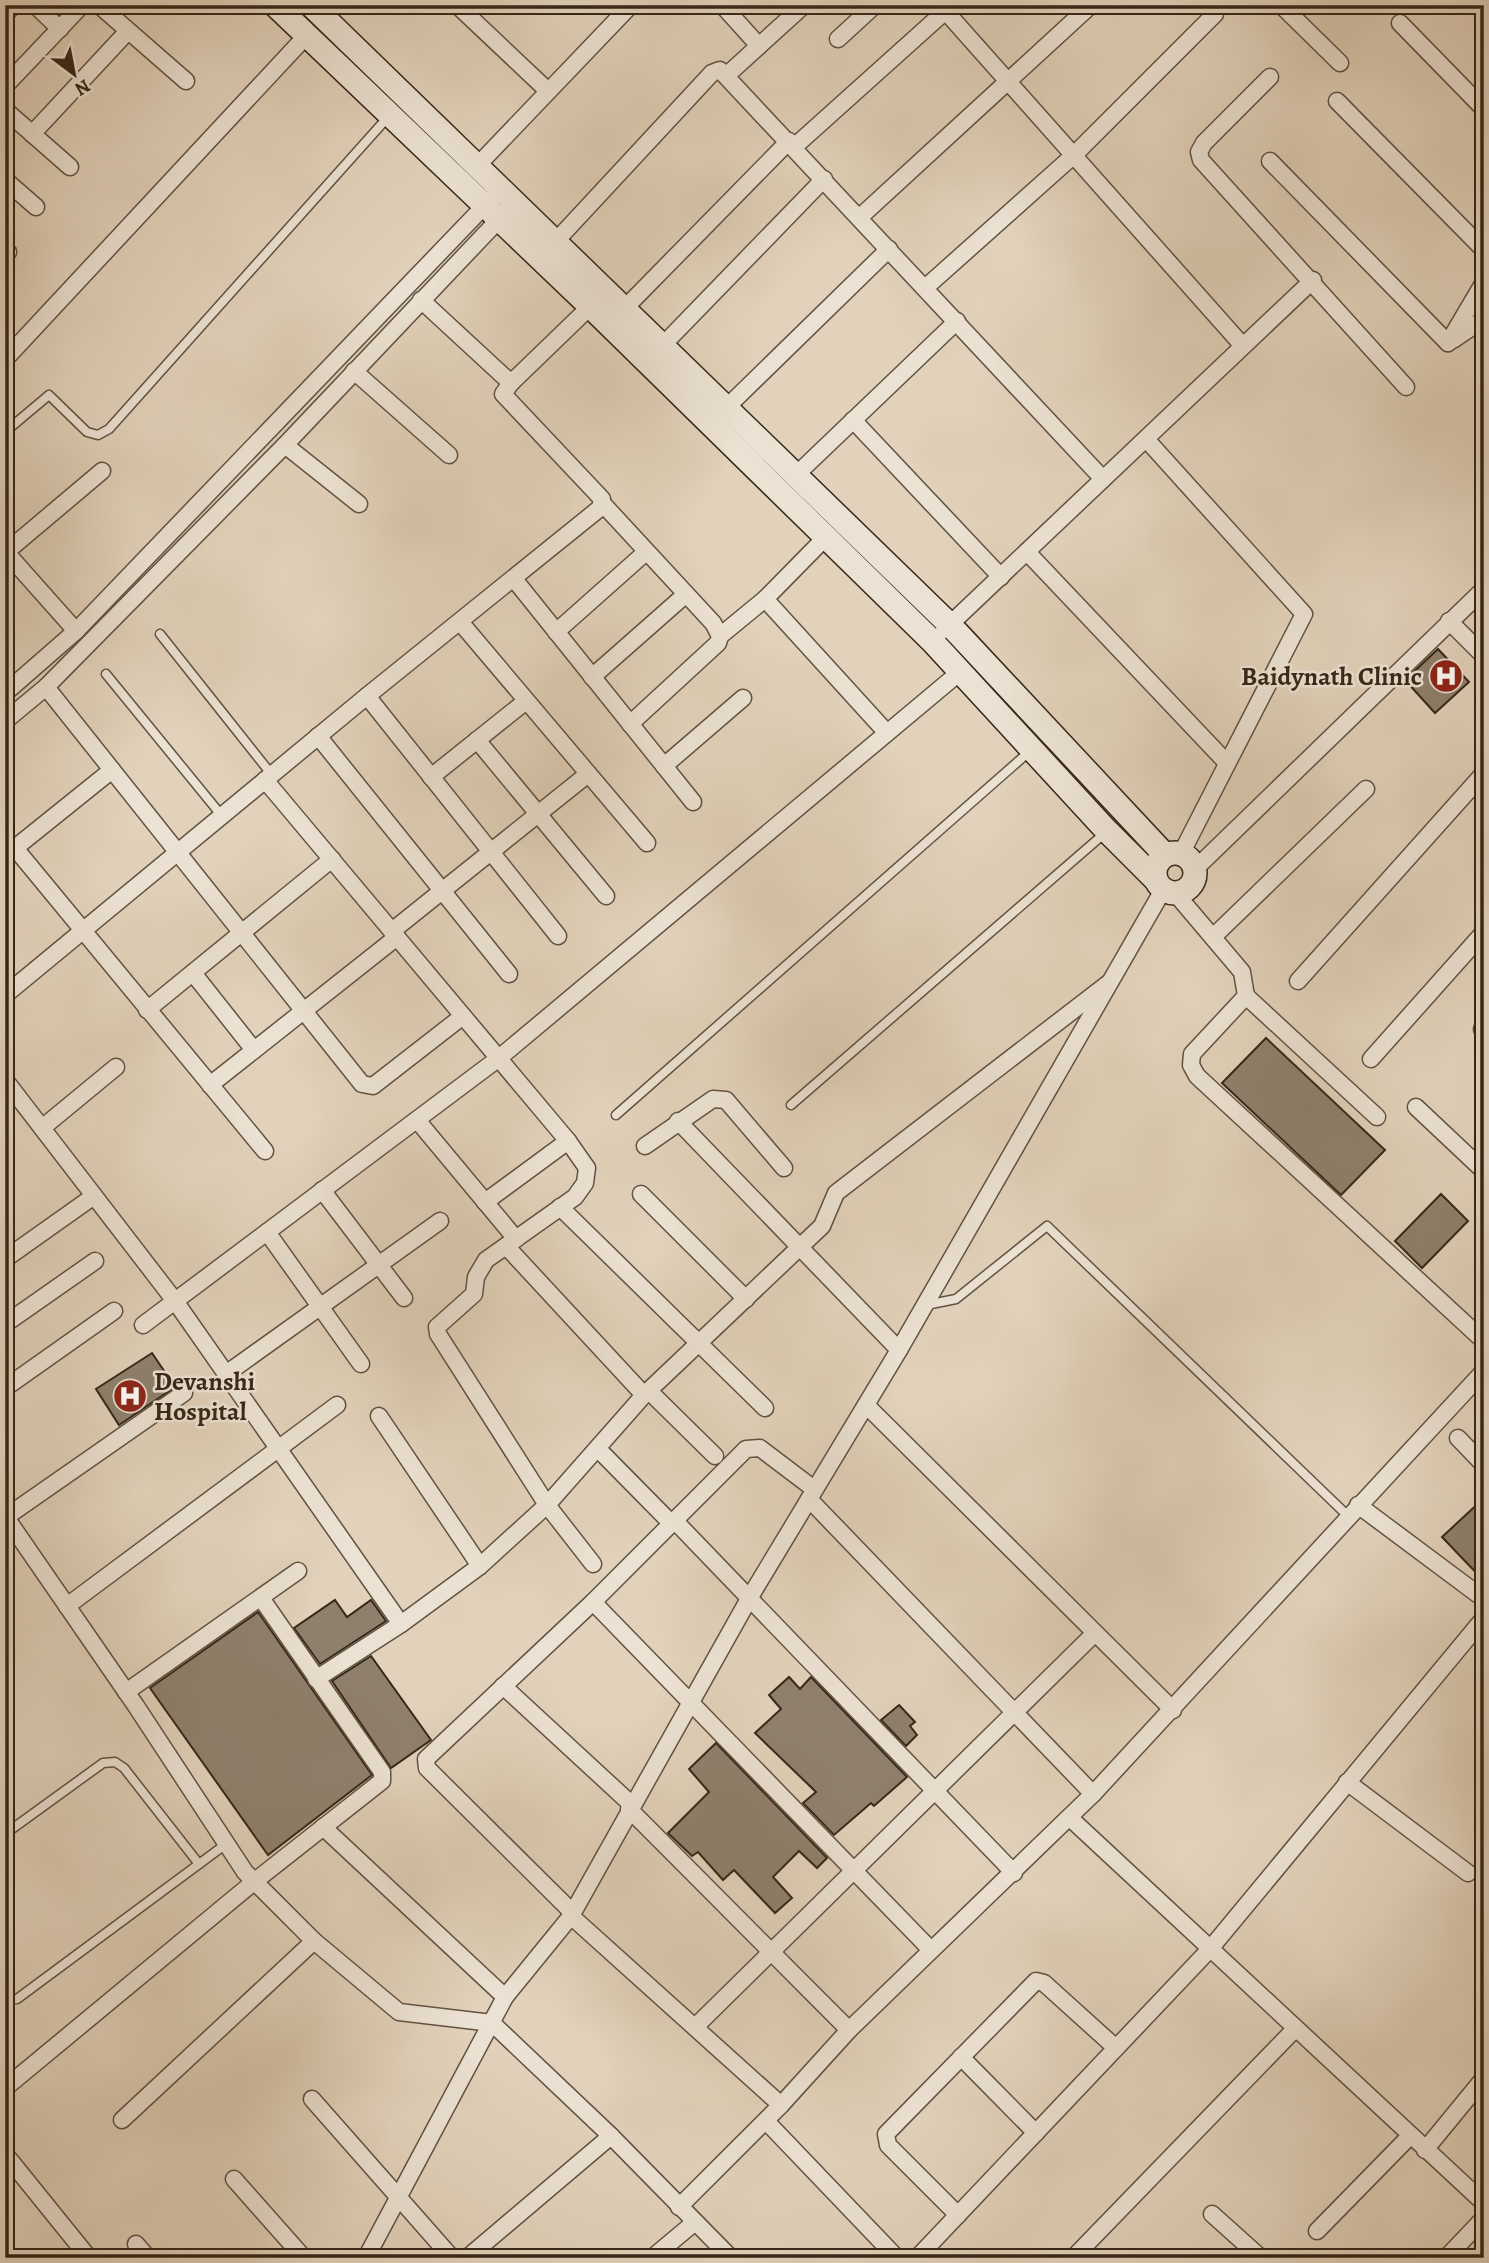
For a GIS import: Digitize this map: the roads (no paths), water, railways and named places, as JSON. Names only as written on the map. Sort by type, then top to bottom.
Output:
[{"type":"street","points":[[5,14],[13,5]]},
{"type":"street","points":[[35,5],[60,29]]},
{"type":"street","points":[[5,86],[82,5]]},
{"type":"street","points":[[99,5],[186,81]]},
{"type":"street","points":[[310,5],[556,240],[950,625],[1180,859],[1191,885],[1165,887]]},
{"type":"street","points":[[457,5],[548,91]]},
{"type":"street","points":[[722,5],[758,46]]},
{"type":"street","points":[[727,75],[804,5]]},
{"type":"street","points":[[838,39],[875,5]]},
{"type":"street","points":[[860,217],[1010,83],[1091,5]]},
{"type":"street","points":[[1281,5],[1340,63]]},
{"type":"street","points":[[625,307],[791,144],[946,7],[1243,346]]},
{"type":"street","points":[[287,9],[307,35],[591,306],[932,641],[1107,831],[1213,937],[1242,972],[1246,996],[1377,1117]]},
{"type":"street","points":[[478,165],[620,9]]},
{"type":"street","points":[[925,288],[1074,155],[1214,14]]},
{"type":"street","points":[[1400,23],[1484,109]]},
{"type":"street","points":[[32,134],[128,31]]},
{"type":"street","points":[[5,351],[9,355],[307,35]]},
{"type":"street","points":[[556,240],[712,73],[720,70],[1103,479]]},
{"type":"street","points":[[1269,77],[1199,152],[1201,160],[1406,387]]},
{"type":"street","points":[[1337,101],[1484,250]]},
{"type":"street","points":[[5,110],[69,167]]},
{"type":"street","points":[[1270,161],[1448,343]]},
{"type":"street","points":[[663,345],[824,179]]},
{"type":"street","points":[[5,180],[36,207]]},
{"type":"street","points":[[5,693],[76,631],[508,195]]},
{"type":"street","points":[[5,721],[46,687],[285,445],[421,300],[492,212]]},
{"type":"street","points":[[727,407],[889,249]]},
{"type":"street","points":[[932,641],[1312,280]]},
{"type":"street","points":[[1448,343],[1484,282]]},
{"type":"street","points":[[607,290],[511,383],[503,394],[602,499],[603,504],[713,623],[720,636]]},
{"type":"street","points":[[421,300],[511,383]]},
{"type":"street","points":[[1448,343],[1484,319]]},
{"type":"street","points":[[796,475],[957,321]]},
{"type":"street","points":[[354,371],[449,455]]},
{"type":"street","points":[[853,420],[1000,577]]},
{"type":"street","points":[[1146,439],[1304,614],[1180,859]]},
{"type":"street","points":[[285,445],[359,504]]},
{"type":"street","points":[[76,631],[6,551],[102,471]]},
{"type":"street","points":[[5,995],[603,504]]},
{"type":"street","points":[[630,724],[718,643],[720,636],[765,599],[843,520]]},
{"type":"street","points":[[556,632],[646,552]]},
{"type":"street","points":[[1027,552],[1227,763]]},
{"type":"street","points":[[514,579],[693,802]]},
{"type":"street","points":[[366,2258],[401,2198],[505,1997],[572,1914],[750,1597],[899,1350],[1165,887],[1157,863],[1180,859],[1484,589]]},
{"type":"street","points":[[592,677],[685,595]]},
{"type":"street","points":[[765,599],[887,733]]},
{"type":"street","points":[[1449,621],[1484,656]]},
{"type":"street","points":[[461,622],[648,843]]},
{"type":"street","points":[[143,1325],[499,1058],[960,672]]},
{"type":"street","points":[[46,687],[362,1084],[368,1087],[463,1016]]},
{"type":"street","points":[[367,696],[558,936]]},
{"type":"street","points":[[664,766],[743,698]]},
{"type":"street","points":[[431,777],[526,701]]},
{"type":"street","points":[[318,736],[509,974]]},
{"type":"street","points":[[477,740],[606,896]]},
{"type":"street","points":[[112,769],[10,852],[82,931],[265,1152]]},
{"type":"street","points":[[1298,981],[1484,773]]},
{"type":"street","points":[[210,1085],[303,1012],[442,891],[588,774]]},
{"type":"street","points":[[269,777],[332,859],[568,1141],[587,1168],[587,1175],[575,1196],[480,1268],[474,1294],[437,1326],[438,1334],[547,1505],[593,1564]]},
{"type":"street","points":[[1213,937],[1366,789]]},
{"type":"street","points":[[147,1010],[332,859]]},
{"type":"street","points":[[1371,1059],[1484,932]]},
{"type":"street","points":[[192,973],[254,1050]]},
{"type":"street","points":[[316,1679],[401,1624],[480,1566],[547,1505],[599,1450],[646,1393],[822,1226],[836,1193],[1110,982]]},
{"type":"street","points":[[1246,996],[1196,1046],[1191,1065],[1196,1076],[1484,1341]]},
{"type":"street","points":[[42,1128],[116,1067]]},
{"type":"street","points":[[5,1080],[175,1301],[401,1624]]},
{"type":"street","points":[[645,1146],[713,1099],[726,1100],[784,1168]]},
{"type":"street","points":[[1416,1107],[1484,1171]]},
{"type":"street","points":[[416,1120],[485,1202],[511,1242],[646,1393],[715,1456]]},
{"type":"street","points":[[678,1121],[899,1350]]},
{"type":"street","points":[[485,1202],[568,1141]]},
{"type":"street","points":[[322,1191],[404,1298]]},
{"type":"street","points":[[641,1194],[746,1299]]},
{"type":"street","points":[[5,1259],[94,1196]]},
{"type":"street","points":[[560,1207],[765,1408]]},
{"type":"street","points":[[226,1374],[440,1221]]},
{"type":"street","points":[[267,1232],[361,1364]]},
{"type":"street","points":[[5,1324],[95,1261]]},
{"type":"street","points":[[5,1388],[114,1311]]},
{"type":"street","points":[[679,2207],[766,2121],[849,2030],[1070,1818],[1173,1710],[1353,1510],[1484,1371]]},
{"type":"street","points":[[184,1393],[5,1517],[127,1692],[245,1872],[314,1941],[399,2012],[492,2024],[611,2136],[731,2258]]},
{"type":"street","points":[[67,1606],[337,1405]]},
{"type":"street","points":[[866,1405],[1173,1710]]},
{"type":"street","points":[[379,1416],[480,1566]]},
{"type":"street","points":[[1458,1438],[1484,1465]]},
{"type":"street","points":[[781,2105],[572,1914],[425,1765],[426,1759],[593,1602],[740,1454],[754,1447],[812,1494],[1093,1794]]},
{"type":"street","points":[[599,1450],[750,1597],[1014,1873]]},
{"type":"street","points":[[1353,1510],[1484,1599]]},
{"type":"street","points":[[127,1692],[298,1571]]},
{"type":"street","points":[[5,2088],[384,1777],[261,1598]]},
{"type":"street","points":[[593,1602],[931,1950]]},
{"type":"street","points":[[917,2258],[1210,1948],[1484,1618]]},
{"type":"street","points":[[695,2027],[1094,1633]]},
{"type":"street","points":[[503,1686],[630,1807],[849,2030]]},
{"type":"street","points":[[1348,1782],[1468,1873]]},
{"type":"street","points":[[1070,1818],[1484,2203]]},
{"type":"street","points":[[323,1827],[505,1997]]},
{"type":"street","points":[[122,2119],[314,1941]]},
{"type":"street","points":[[958,2215],[885,2138],[961,2057],[1031,1984],[1040,1981],[1116,2048]]},
{"type":"street","points":[[1073,2258],[1295,2029]]},
{"type":"street","points":[[961,2057],[1036,2133]]},
{"type":"street","points":[[1425,2150],[1484,2078]]},
{"type":"street","points":[[312,2099],[452,2258]]},
{"type":"street","points":[[766,2121],[897,2258]]},
{"type":"street","points":[[467,2258],[611,2136]]},
{"type":"street","points":[[1317,2231],[1410,2136]]},
{"type":"street","points":[[5,2154],[89,2258]]},
{"type":"street","points":[[234,2179],[304,2258]]},
{"type":"street","points":[[1212,2214],[1261,2258]]},
{"type":"street","points":[[1446,2258],[1484,2218]]},
{"type":"street","points":[[652,2258],[695,2222]]},
{"type":"street","points":[[135,2244],[148,2258]]},
{"type":"lane","points":[[5,432],[49,395],[87,432],[98,435],[109,429],[390,114]]},
{"type":"lane","points":[[160,634],[269,777]]},
{"type":"lane","points":[[106,674],[222,816]]},
{"type":"lane","points":[[616,1115],[1032,750]]},
{"type":"lane","points":[[791,1105],[1107,831]]},
{"type":"lane","points":[[924,1306],[956,1299],[1047,1226],[1353,1510]]},
{"type":"lane","points":[[7,1829],[103,1762],[115,1762],[124,1768],[199,1864]]},
{"type":"lane","points":[[17,1999],[226,1844]]},
{"type":"place","name":"Baidynath Clinic","points":[[1446,676]]},
{"type":"place","name":"Devanshi Hospital","points":[[130,1396]]}]
